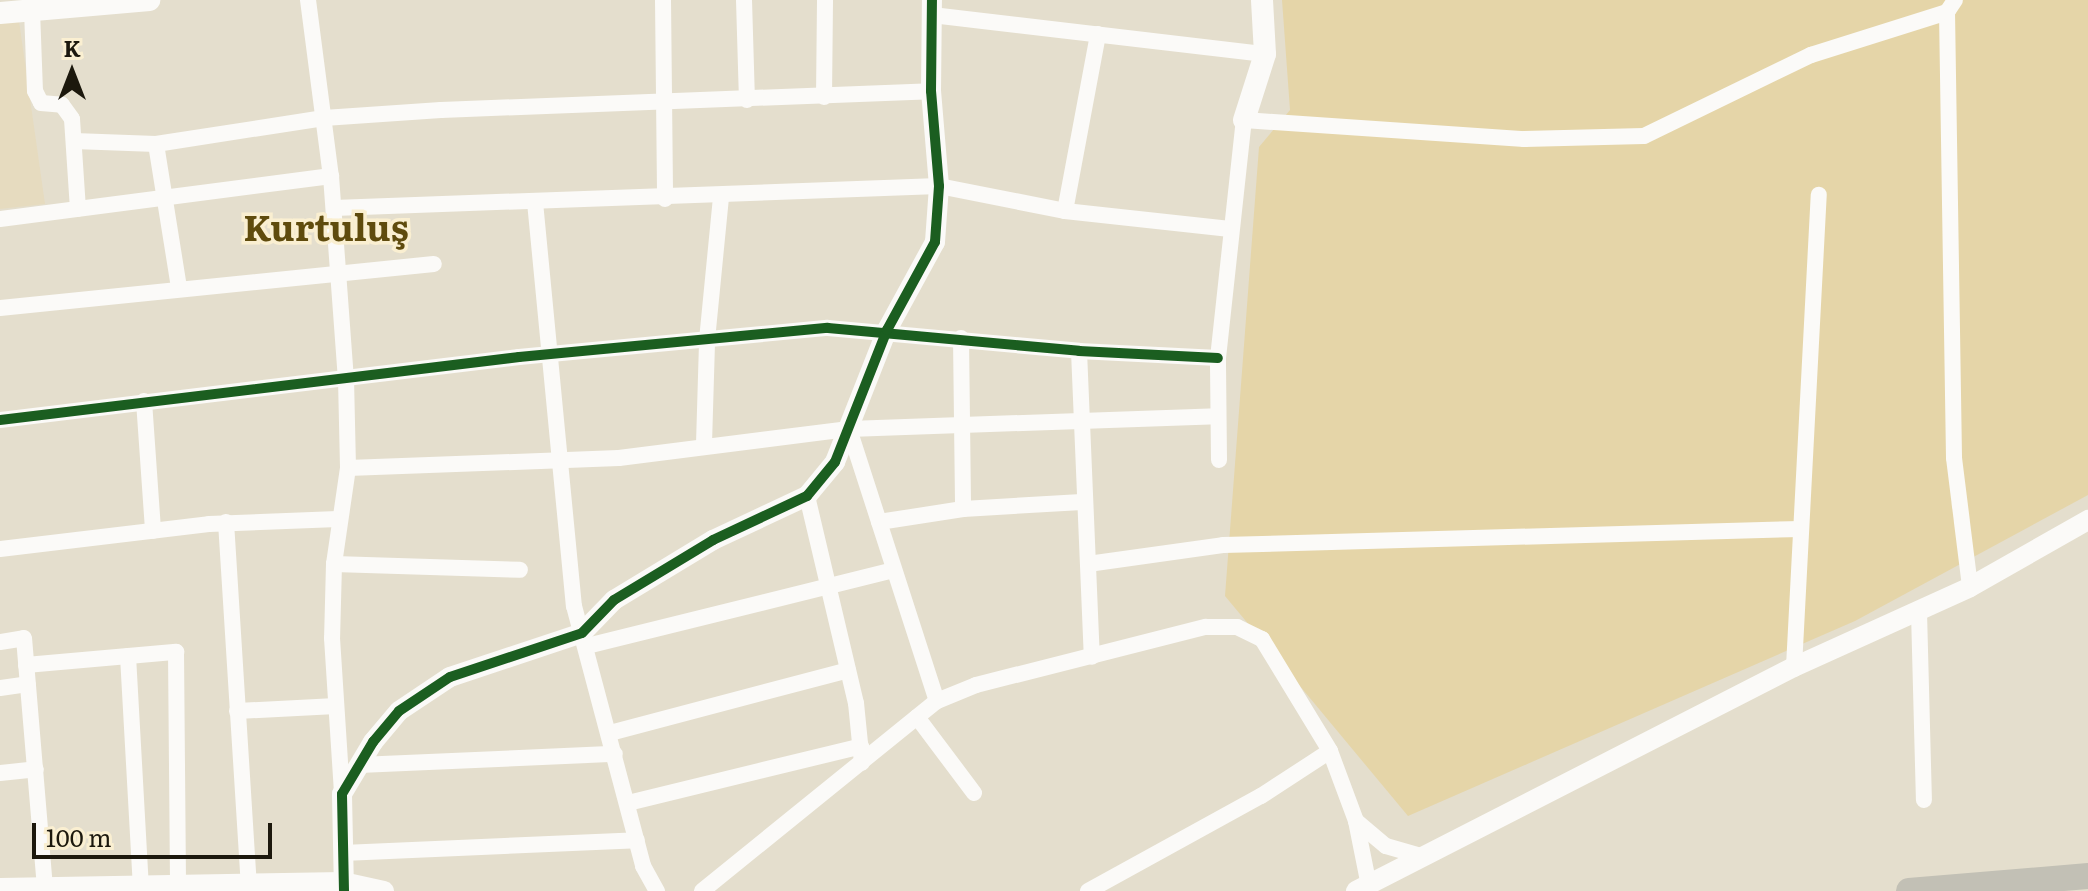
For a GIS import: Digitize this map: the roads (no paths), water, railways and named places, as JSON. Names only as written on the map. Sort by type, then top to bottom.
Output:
[{"type":"highway","points":[[1909,891],[2088,876]]},
{"type":"main road","points":[[0,13],[148,0]]},
{"type":"main road","points":[[1244,120],[1265,54],[1262,0]]},
{"type":"street","points":[[308,0],[331,176],[346,379],[348,468],[338,519],[334,564],[344,887]]},
{"type":"street","points":[[663,0],[667,103],[665,199]]},
{"type":"street","points":[[744,0],[747,100]]},
{"type":"street","points":[[824,97],[825,0]]},
{"type":"street","points":[[1219,460],[1218,358],[1244,120],[1524,139],[1644,136],[1811,55],[1951,6],[1954,458],[1970,587]]},
{"type":"street","points":[[585,640],[614,600],[713,540],[807,496],[835,462],[887,330],[935,242],[939,186],[931,91],[932,7],[1098,34],[1265,54]]},
{"type":"street","points":[[32,10],[35,91],[41,103],[62,105],[72,119],[78,209]]},
{"type":"street","points":[[1065,211],[1098,34]]},
{"type":"street","points":[[74,141],[156,144],[324,118],[931,91]]},
{"type":"street","points":[[156,144],[168,197],[179,288]]},
{"type":"street","points":[[0,219],[331,176]]},
{"type":"street","points":[[334,208],[721,197],[939,186],[1065,211],[1230,229]]},
{"type":"street","points":[[1794,667],[1819,195]]},
{"type":"street","points":[[704,444],[707,340],[721,197]]},
{"type":"street","points":[[535,202],[547,355],[574,606],[637,840],[657,891]]},
{"type":"street","points":[[0,308],[340,271],[434,264]]},
{"type":"street","points":[[0,420],[547,355],[828,328],[887,330],[1079,351],[1218,358]]},
{"type":"street","points":[[961,338],[958,427],[963,509]]},
{"type":"street","points":[[1079,351],[1082,502],[1092,657]]},
{"type":"street","points":[[144,401],[153,531]]},
{"type":"street","points":[[348,468],[619,458],[704,444],[849,429],[1217,416]]},
{"type":"street","points":[[849,429],[937,701]]},
{"type":"street","points":[[807,496],[848,670],[862,754]]},
{"type":"street","points":[[879,522],[963,509],[1082,502]]},
{"type":"street","points":[[0,549],[226,522],[338,519]]},
{"type":"street","points":[[702,891],[862,754],[937,701],[976,685],[1206,627],[1237,627],[1262,639],[1330,751],[1356,821],[1365,889],[1422,856],[1794,667],[1970,587],[2088,520]]},
{"type":"street","points":[[226,522],[237,711],[237,886]]},
{"type":"street","points":[[1088,564],[1223,545],[1801,529]]},
{"type":"street","points":[[334,564],[520,570]]},
{"type":"street","points":[[342,794],[359,765],[399,711],[450,677],[585,640],[894,570]]},
{"type":"street","points":[[1919,612],[1924,800]]},
{"type":"street","points":[[0,642],[24,638],[36,769],[36,889]]},
{"type":"street","points":[[26,665],[176,652],[168,887]]},
{"type":"street","points":[[128,656],[141,886]]},
{"type":"street","points":[[610,733],[848,670]]},
{"type":"street","points":[[0,688],[28,684]]},
{"type":"street","points":[[237,711],[336,706]]},
{"type":"street","points":[[917,717],[974,793]]},
{"type":"street","points":[[1088,891],[1261,796],[1330,751]]},
{"type":"street","points":[[359,765],[615,754]]},
{"type":"street","points":[[628,803],[862,754]]},
{"type":"street","points":[[0,773],[36,769]]},
{"type":"street","points":[[1356,821],[1386,846],[1422,856]]},
{"type":"street","points":[[343,853],[637,840]]},
{"type":"street","points":[[0,888],[237,886],[344,887],[384,891]]},
{"type":"district","name":"Kurtuluş","points":[[326,226]]}]
